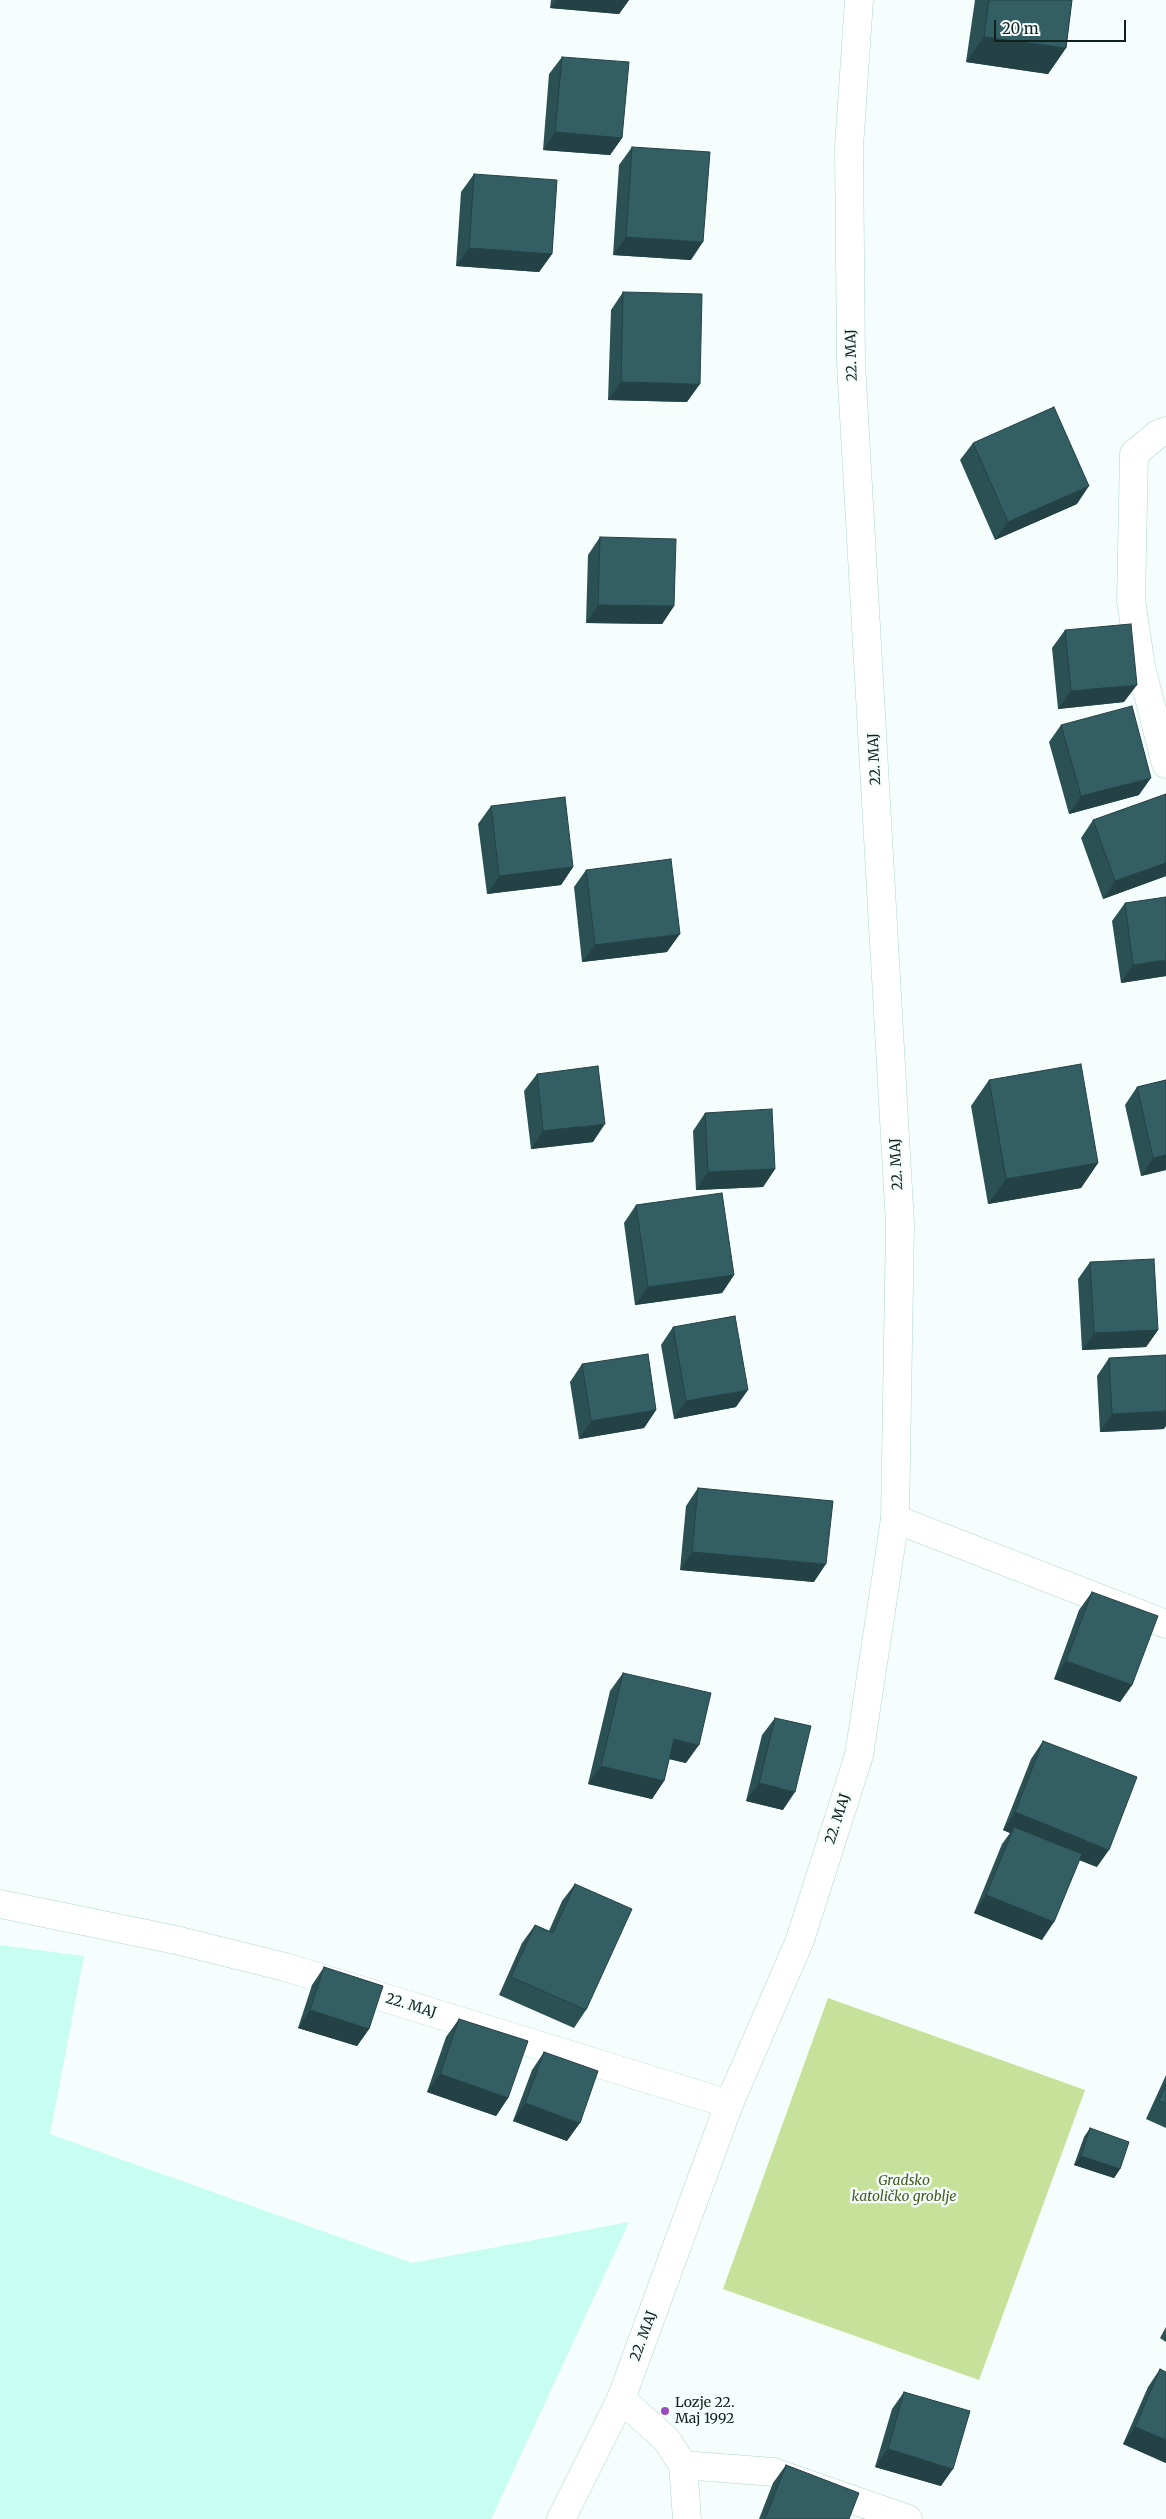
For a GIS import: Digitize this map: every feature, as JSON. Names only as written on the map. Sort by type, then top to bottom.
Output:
[{"type":"main road","name":"22. MAJ","points":[[561,2519],[621,2399],[729,2104],[800,1940],[859,1755],[895,1519],[900,1224],[851,363],[849,147],[859,0]]},
{"type":"main road","points":[[1166,431],[1158,434],[1134,454],[1130,600],[1141,667],[1166,764]]},
{"type":"main road","points":[[895,1519],[1166,1624]]},
{"type":"main road","name":"22. MAJ","points":[[0,1904],[176,1940],[285,1967],[729,2104]]},
{"type":"main road","points":[[621,2399],[666,2439],[683,2465],[687,2519]]},
{"type":"main road","points":[[683,2465],[773,2472],[908,2519]]},
{"type":"shaded area","points":[[0,1945],[84,1956],[50,2134],[412,2263],[629,2222],[491,2519],[0,2519]]},
{"type":"green space","name":"Gradsko katoličko groblje","points":[[828,1998],[1085,2090],[979,2380],[723,2289]]},
{"type":"building","points":[[989,0],[1072,0],[1066,48],[984,37]]},
{"type":"building","points":[[562,57],[629,62],[622,138],[555,132]]},
{"type":"building","points":[[632,147],[710,152],[703,242],[626,237]]},
{"type":"building","points":[[474,174],[557,180],[552,254],[469,248]]},
{"type":"building","points":[[623,292],[702,294],[700,384],[621,382]]},
{"type":"building","points":[[1054,407],[1089,486],[1008,522],[973,443]]},
{"type":"building","points":[[600,537],[676,539],[674,606],[598,605]]},
{"type":"building","points":[[1131,624],[1137,685],[1071,691],[1065,630]]},
{"type":"building","points":[[1132,706],[1151,778],[1081,796],[1061,725]]},
{"type":"building","points":[[1166,794],[1166,863],[1115,881],[1093,820]]},
{"type":"building","points":[[565,797],[573,867],[499,876],[491,806]]},
{"type":"building","points":[[671,859],[680,934],[595,945],[586,870]]},
{"type":"building","points":[[1166,897],[1166,960],[1133,965],[1125,903]]},
{"type":"building","points":[[1081,1064],[1098,1163],[1006,1179],[989,1080]]},
{"type":"building","points":[[598,1066],[605,1124],[543,1131],[537,1074]]},
{"type":"building","points":[[1166,1080],[1166,1155],[1153,1158],[1137,1087]]},
{"type":"building","points":[[772,1109],[775,1169],[708,1172],[705,1113]]},
{"type":"building","points":[[722,1193],[734,1275],[648,1287],[636,1205]]},
{"type":"building","points":[[1154,1259],[1158,1330],[1094,1333],[1090,1262]]},
{"type":"building","points":[[735,1316],[748,1390],[686,1401],[673,1327]]},
{"type":"building","points":[[648,1354],[656,1410],[591,1421],[582,1364]]},
{"type":"building","points":[[1166,1355],[1166,1411],[1112,1414],[1109,1358]]},
{"type":"building","points":[[698,1488],[833,1501],[826,1564],[692,1552]]},
{"type":"building","points":[[1092,1592],[1158,1616],[1132,1685],[1066,1661]]},
{"type":"building","points":[[623,1673],[711,1693],[699,1745],[674,1739],[664,1781],[601,1766]]},
{"type":"building","points":[[775,1718],[811,1726],[795,1792],[759,1783]]},
{"type":"building","points":[[1043,1741],[1137,1777],[1109,1850],[1015,1812]]},
{"type":"building","points":[[1014,1827],[1082,1854],[1054,1922],[986,1895]]},
{"type":"building","points":[[575,1884],[632,1909],[586,2010],[511,1977],[535,1925],[553,1933]]},
{"type":"building","points":[[324,1967],[383,1986],[369,2029],[310,2010]]},
{"type":"building","points":[[459,2019],[528,2041],[508,2098],[440,2074]]},
{"type":"building","points":[[544,2052],[598,2071],[580,2123],[525,2103]]},
{"type":"building","points":[[1166,2085],[1166,2104],[1159,2101]]},
{"type":"building","points":[[1090,2128],[1129,2142],[1120,2169],[1081,2156]]},
{"type":"building","points":[[1160,2369],[1166,2372],[1166,2440],[1135,2427]]},
{"type":"building","points":[[904,2392],[970,2411],[953,2469],[888,2449]]},
{"type":"building","points":[[786,2465],[859,2493],[849,2519],[765,2519]]},
{"type":"place","name":"Lozje 22. Maj 1992","points":[[665,2411]]}]
